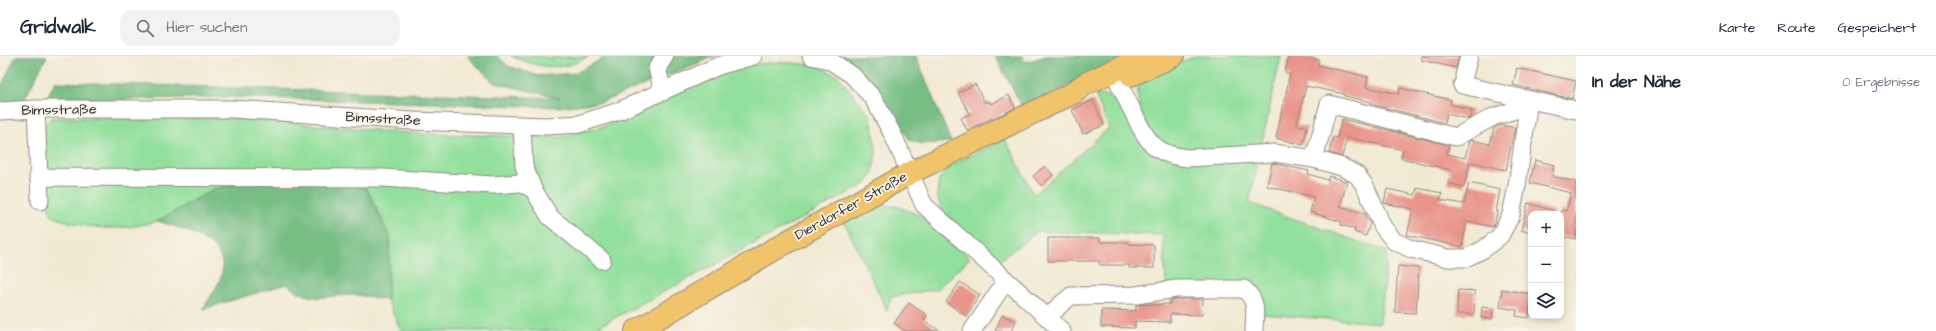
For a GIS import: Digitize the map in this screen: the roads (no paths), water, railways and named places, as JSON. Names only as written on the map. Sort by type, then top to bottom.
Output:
[{"type":"main road","name":"Dierdorfer Straße","points":[[1116,76],[1145,56]]},
{"type":"main road","name":"Dierdorfer Straße","points":[[636,331],[785,243],[910,173],[1073,93],[1085,84],[1116,76],[1173,56]]},
{"type":"street","points":[[663,92],[657,68],[665,56]]},
{"type":"street","name":"Bimsstraße","points":[[0,112],[36,108],[233,109],[413,121],[546,126],[579,124],[619,111],[718,66],[753,56]]},
{"type":"street","points":[[811,56],[830,60],[852,75],[873,98],[893,135],[924,205],[1062,331]]},
{"type":"street","points":[[1469,56],[1463,81],[1529,103],[1576,110]]},
{"type":"street","points":[[1116,76],[1144,136],[1157,149],[1169,155],[1188,158],[1274,153],[1314,160],[1342,167],[1357,175],[1371,198],[1382,227],[1394,241],[1411,249],[1448,258],[1466,258],[1484,249],[1500,236],[1511,215],[1517,186],[1529,103]]},
{"type":"street","points":[[1314,160],[1329,104],[1456,137],[1493,117],[1529,103]]},
{"type":"street","points":[[36,108],[40,201]]},
{"type":"street","points":[[522,125],[524,166],[533,189],[550,217],[602,260]]},
{"type":"street","points":[[38,177],[383,178],[493,185],[520,183],[533,189]]},
{"type":"street","points":[[972,331],[998,291],[1007,282]]},
{"type":"street","points":[[1048,318],[1071,296],[1136,295],[1176,289],[1244,289],[1252,296],[1255,305],[1254,331]]}]
